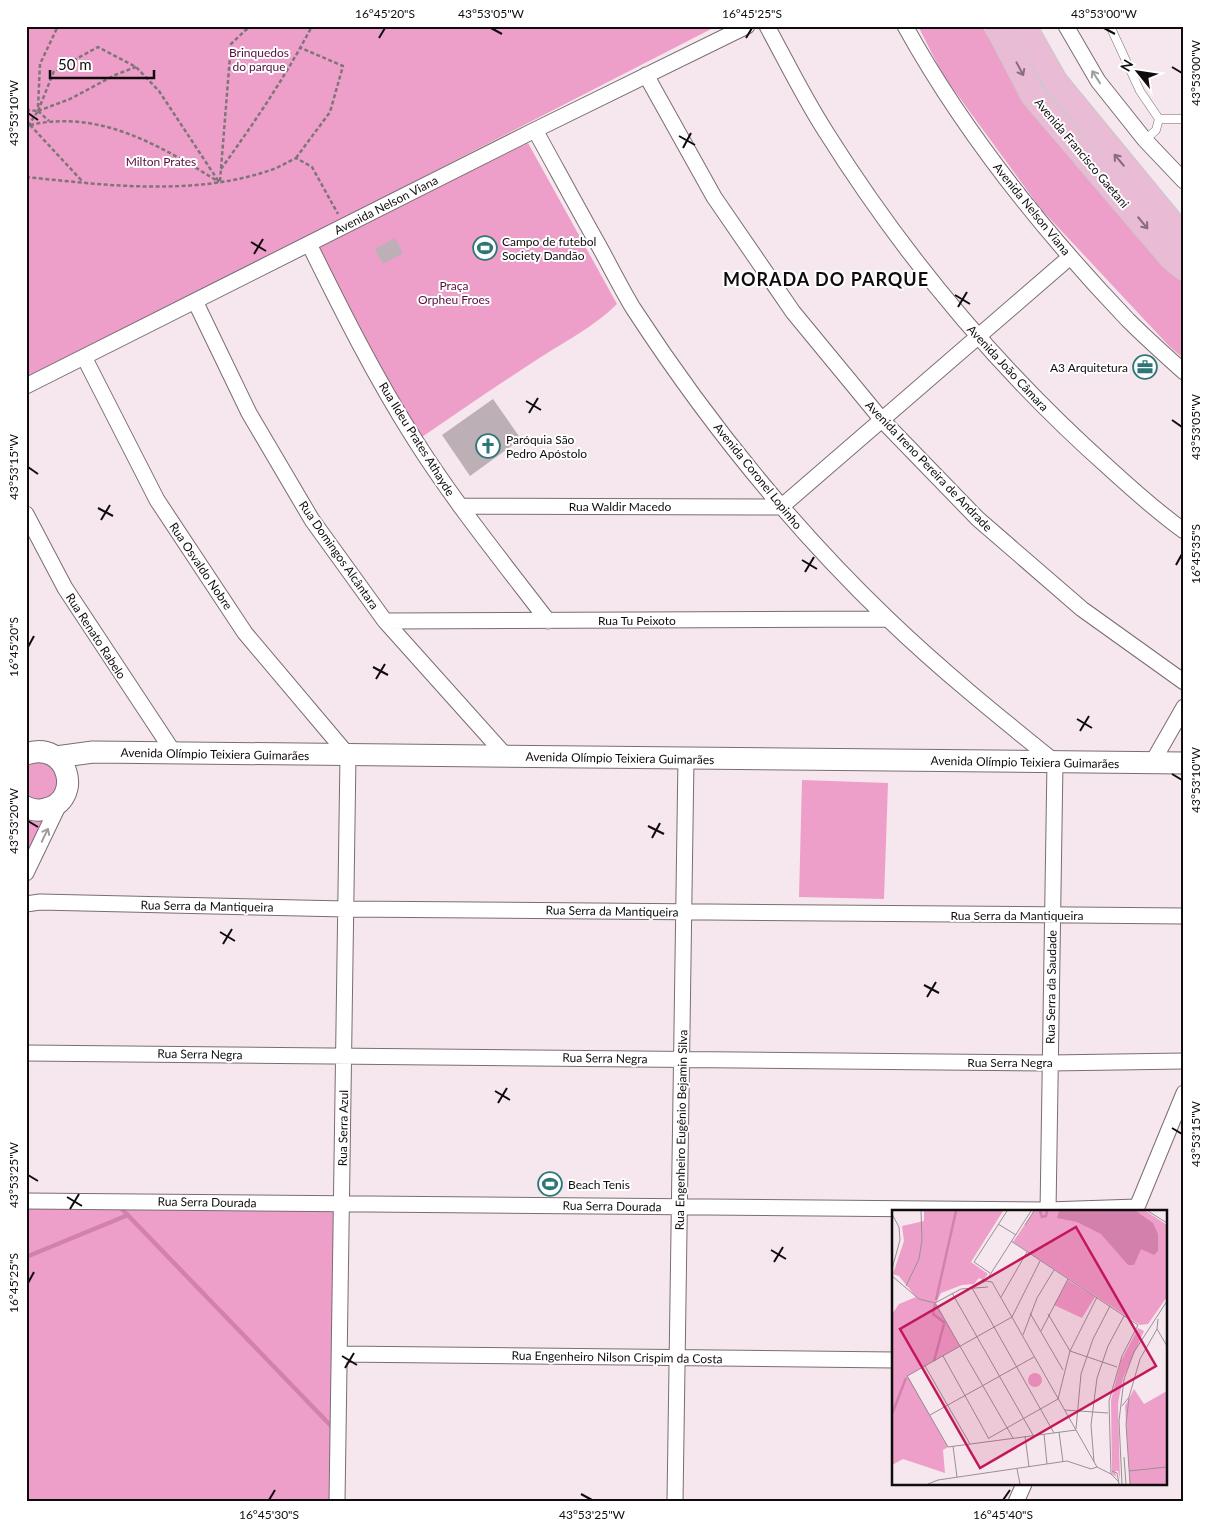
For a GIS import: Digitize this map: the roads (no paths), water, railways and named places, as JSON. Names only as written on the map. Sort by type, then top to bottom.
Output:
[{"type":"main road","name":"Avenida Francisco Gaetani","points":[[997,26],[1033,95],[1171,257],[1184,268]]},
{"type":"main road","points":[[1024,26],[1055,81],[1184,238]]},
{"type":"street","name":"Avenida Nelson Viana","points":[[26,386],[345,227],[534,130],[747,26]]},
{"type":"street","name":"Avenida João Câmara","points":[[767,26],[825,131],[891,229],[977,337],[1065,429],[1160,514],[1184,531]]},
{"type":"street","name":"Avenida Nelson Viana","points":[[905,26],[962,118],[1014,190],[1070,257],[1130,321],[1184,372]]},
{"type":"street","points":[[1066,26],[1098,81],[1145,140],[1184,181]]},
{"type":"street","name":"Avenida Ireno Pereira de Andrade","points":[[646,75],[726,214],[793,312],[882,420],[978,519],[1082,609],[1184,682]]},
{"type":"street","name":"Avenida Coronel Lopinho","points":[[534,130],[632,306],[728,442],[781,506],[833,564],[888,619],[969,693],[1055,762]]},
{"type":"street","name":"Rua Ildeu Prates Athayde","points":[[308,244],[357,341],[415,440],[460,506],[548,620]]},
{"type":"street","points":[[781,506],[1070,257]]},
{"type":"street","name":"Rua Domingos Alcântara","points":[[195,301],[258,430],[312,520],[385,621],[506,756]]},
{"type":"street","name":"Rua Osvaldo Nobre","points":[[84,357],[157,500],[245,633],[348,755]]},
{"type":"street","name":"Rua Waldir Macedo","points":[[460,506],[781,506]]},
{"type":"street","name":"Rua Renato Rabelo","points":[[26,514],[65,588],[174,753]]},
{"type":"street","name":"Rua Tu Peixoto","points":[[385,621],[888,619]]},
{"type":"street","points":[[1152,763],[1184,708]]},
{"type":"street","name":"Avenida Olímpio Teixiera Guimarães","points":[[26,754],[42,752],[56,757],[93,752],[1184,763]]},
{"type":"street","points":[[26,874],[64,796],[93,752]]},
{"type":"street","name":"Rua Serra Azul","points":[[337,1502],[348,755]]},
{"type":"street","points":[[26,807],[40,810],[49,808],[57,804],[64,796],[68,780],[66,771],[56,757]]},
{"type":"street","name":"Rua Engenheiro Eugênio Bejamin Silva","points":[[675,1502],[686,758]]},
{"type":"street","name":"Rua Serra da Saudade","points":[[1048,1210],[1055,762]]},
{"type":"street","name":"Rua Serra da Mantiqueira","points":[[31,901],[346,909],[1184,916]]},
{"type":"street","name":"Rua Serra Negra","points":[[26,1053],[1050,1063],[1184,1061]]},
{"type":"street","points":[[1136,1209],[1179,1120],[1184,1093]]},
{"type":"street","name":"Rua Serra Dourada","points":[[26,1201],[974,1210]]},
{"type":"street","name":"Rua Serra Dourada","points":[[1092,1210],[1136,1209]]},
{"type":"street","name":"Rua Engenheiro Nilson Crispim da Costa","points":[[340,1354],[892,1360]]},
{"type":"street","points":[[1016,1502],[1023,1486]]},
{"type":"lane","points":[[1110,26],[1140,91],[1159,119],[1156,130],[1145,140]]},
{"type":"lane","points":[[1159,119],[1184,119]]},
{"type":"waterway","points":[[119,1206],[334,1429]]},
{"type":"waterway","points":[[26,1257],[128,1215]]},
{"type":"place","name":"Campo de futebol Society Dandão","points":[[485,248]]},
{"type":"place","name":"A3 Arquitetura","points":[[1145,367]]},
{"type":"place","name":"Paróquia São Pedro Apóstolo","points":[[488,446]]},
{"type":"place","name":"Beach Tenis","points":[[550,1184]]},
{"type":"district","name":"MORADA DO PARQUE","points":[[826,279]]},
{"type":"park label","name":"Brinquedos do parque","points":[[259,59]]},
{"type":"park label","name":"Milton Prates","points":[[161,161]]},
{"type":"park label","name":"Praça Orpheu Froes","points":[[454,292]]}]
